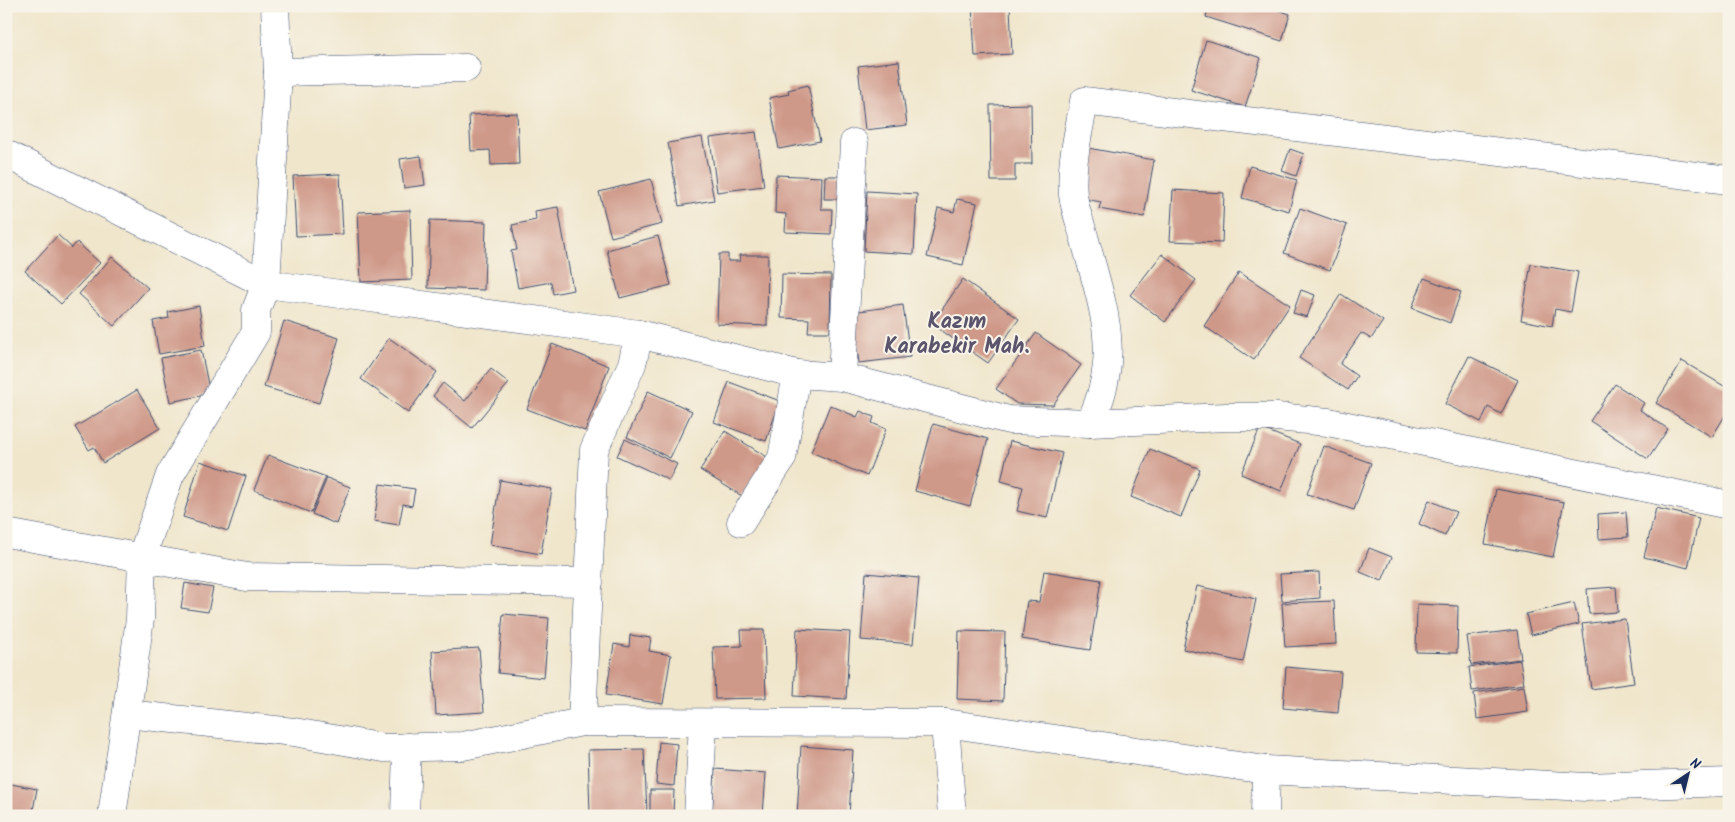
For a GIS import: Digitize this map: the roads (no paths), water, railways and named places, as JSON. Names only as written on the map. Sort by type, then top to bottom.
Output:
[{"type":"street","points":[[112,816],[140,619],[142,556],[170,475],[256,332],[256,310],[266,284],[278,72],[275,6]]},
{"type":"street","points":[[278,72],[466,68]]},
{"type":"street","points":[[1090,423],[1105,385],[1109,342],[1106,321],[1073,197],[1073,168],[1084,101],[1729,180]]},
{"type":"street","points":[[842,377],[854,143]]},
{"type":"street","points":[[6,154],[266,284],[639,334],[797,374],[842,377],[1009,420],[1090,423],[1226,417],[1328,422],[1729,506]]},
{"type":"street","points":[[582,722],[594,450],[632,364],[639,334]]},
{"type":"street","points":[[741,522],[782,458],[797,374]]},
{"type":"street","points":[[6,533],[142,556],[246,577],[589,582]]},
{"type":"street","points":[[127,714],[294,732],[384,748],[463,746],[582,722],[945,723],[1266,770],[1586,787],[1729,782]]},
{"type":"street","points":[[698,816],[703,723]]},
{"type":"street","points":[[945,723],[952,816]]},
{"type":"street","points":[[405,816],[408,747]]},
{"type":"street","points":[[1265,816],[1266,770]]},
{"type":"district","name":"Kazım Karabekir Mah.","points":[[957,335]]}]
